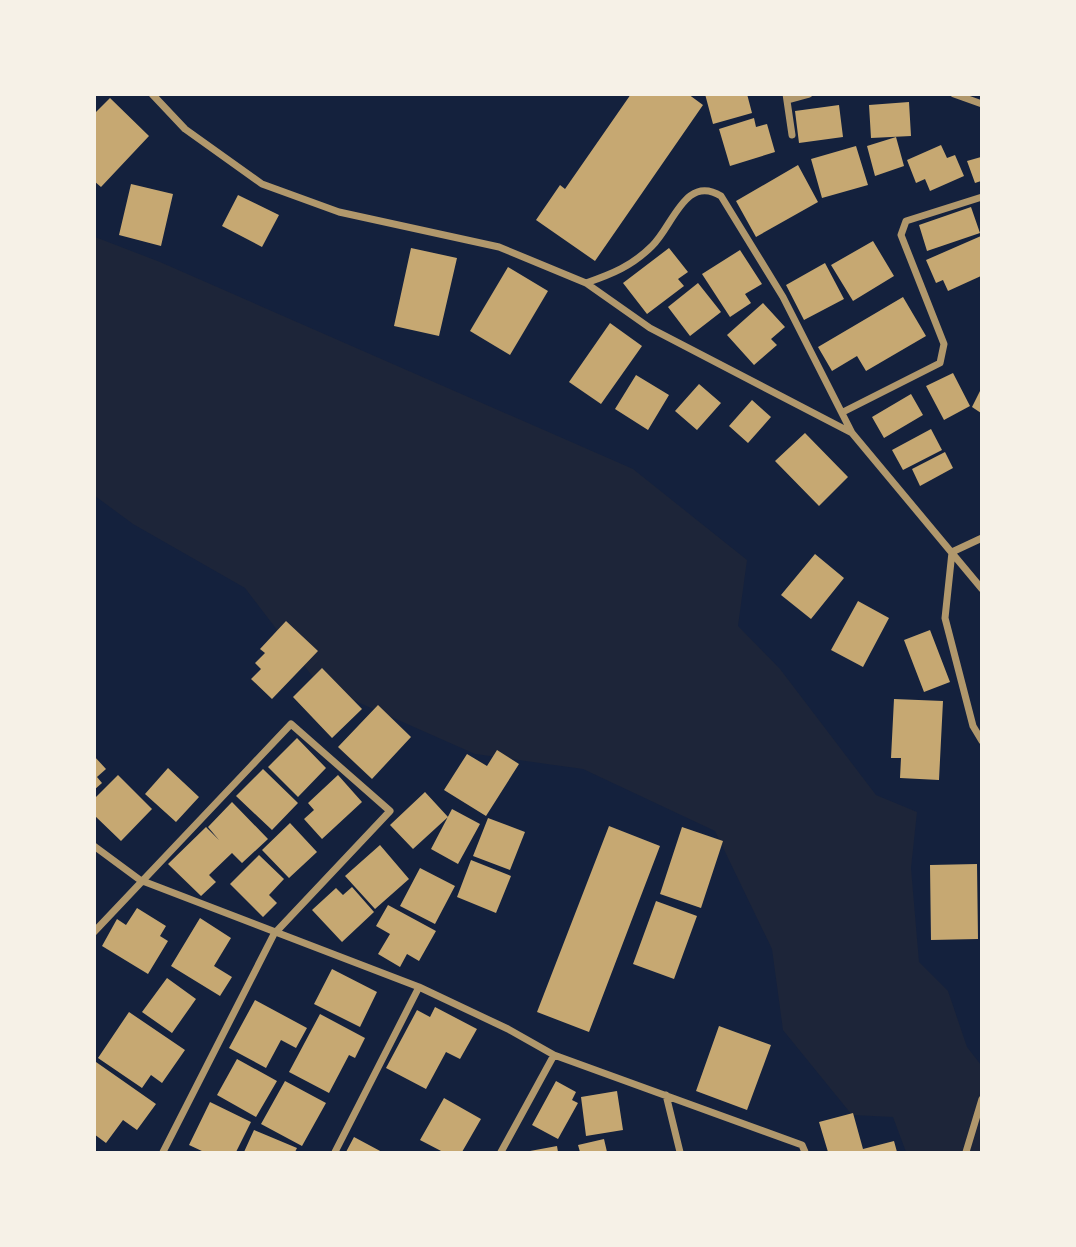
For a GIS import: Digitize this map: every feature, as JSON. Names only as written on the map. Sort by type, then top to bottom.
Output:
[{"type":"street","points":[[152,94],[184,129],[262,184],[339,212],[499,247],[586,283],[650,328],[852,433]]},
{"type":"street","points":[[792,135],[787,97],[809,94]]},
{"type":"street","points":[[954,94],[982,104]]},
{"type":"street","points":[[586,283],[625,269],[654,245],[688,197],[699,189],[710,189],[721,196],[783,297],[852,433],[982,589]]},
{"type":"street","points":[[843,412],[940,363],[944,344],[901,234],[906,221],[982,197]]},
{"type":"street","points":[[951,552],[982,538]]},
{"type":"street","points":[[951,552],[945,618],[973,726],[982,741]]},
{"type":"street","points":[[94,932],[140,880],[291,724],[390,811],[274,934],[163,1153]]},
{"type":"street","points":[[94,846],[140,880],[274,934],[419,987],[508,1029],[554,1055],[802,1144],[805,1153]]},
{"type":"street","points":[[335,1153],[419,987]]},
{"type":"street","points":[[501,1153],[554,1055]]},
{"type":"street","points":[[666,1095],[680,1153]]},
{"type":"street","points":[[966,1153],[982,1099]]},
{"type":"shaded area","points":[[95,237],[160,262],[633,469],[747,560],[738,626],[780,669],[876,795],[917,812],[911,868],[919,962],[948,991],[967,1047],[981,1065],[981,1152],[906,1152],[893,1117],[852,1115],[783,1030],[772,949],[715,831],[583,769],[475,754],[319,685],[245,588],[133,524],[95,496]]},
{"type":"building","points":[[631,94],[688,94],[703,105],[595,261],[536,220],[560,185],[565,189]]},
{"type":"building","points":[[705,94],[747,94],[752,113],[713,124]]},
{"type":"building","points":[[110,98],[149,136],[101,187],[94,181],[94,114]]},
{"type":"building","points":[[909,102],[911,136],[871,138],[869,105]]},
{"type":"building","points":[[839,105],[843,137],[799,143],[795,111]]},
{"type":"building","points":[[754,118],[756,127],[767,124],[775,152],[730,166],[719,129]]},
{"type":"building","points":[[896,137],[904,166],[875,176],[867,146]]},
{"type":"building","points":[[941,145],[947,158],[955,155],[964,176],[930,191],[925,179],[916,183],[907,160]]},
{"type":"building","points":[[856,146],[868,185],[822,198],[811,159]]},
{"type":"building","points":[[981,157],[981,181],[975,183],[967,161]]},
{"type":"building","points":[[798,165],[818,202],[756,237],[736,201]]},
{"type":"building","points":[[131,184],[173,194],[161,246],[119,235]]},
{"type":"building","points":[[238,195],[279,215],[262,247],[222,226]]},
{"type":"building","points":[[971,207],[980,233],[927,251],[919,225]]},
{"type":"building","points":[[981,236],[981,276],[948,291],[943,280],[936,283],[926,260]]},
{"type":"building","points":[[873,241],[894,276],[853,301],[831,265]]},
{"type":"building","points":[[411,248],[457,258],[439,336],[394,326]]},
{"type":"building","points":[[669,248],[688,272],[678,279],[684,286],[647,314],[623,283]]},
{"type":"building","points":[[740,250],[762,284],[745,294],[751,303],[730,317],[702,274]]},
{"type":"building","points":[[825,263],[844,299],[804,320],[786,285]]},
{"type":"building","points":[[508,267],[548,291],[510,355],[470,331]]},
{"type":"building","points":[[698,283],[721,312],[690,336],[668,307]]},
{"type":"building","points":[[903,297],[926,336],[866,371],[857,356],[832,371],[818,347]]},
{"type":"building","points":[[763,303],[785,327],[771,339],[777,345],[754,365],[727,335]]},
{"type":"building","points":[[610,323],[642,346],[601,404],[569,382]]},
{"type":"building","points":[[953,373],[970,406],[944,420],[926,386]]},
{"type":"building","points":[[636,375],[669,395],[648,430],[615,409]]},
{"type":"building","points":[[699,384],[721,403],[697,430],[675,411]]},
{"type":"building","points":[[981,389],[981,413],[972,407]]},
{"type":"building","points":[[911,394],[923,415],[884,438],[872,417]]},
{"type":"building","points":[[752,400],[771,417],[748,443],[729,426]]},
{"type":"building","points":[[931,429],[942,450],[903,470],[892,450]]},
{"type":"building","points":[[805,433],[848,477],[819,506],[775,461]]},
{"type":"building","points":[[945,452],[953,468],[920,486],[912,469]]},
{"type":"building","points":[[815,554],[844,578],[811,619],[781,595]]},
{"type":"building","points":[[858,601],[889,618],[863,667],[831,650]]},
{"type":"building","points":[[286,621],[318,651],[272,699],[251,679],[261,669],[255,663],[265,653],[260,649]]},
{"type":"building","points":[[930,630],[950,682],[924,692],[904,640]]},
{"type":"building","points":[[322,668],[362,709],[332,738],[293,697]]},
{"type":"building","points":[[894,699],[943,701],[939,780],[900,778],[901,758],[891,758]]},
{"type":"building","points":[[378,705],[411,737],[372,779],[338,747]]},
{"type":"building","points":[[297,738],[326,768],[298,797],[268,767]]},
{"type":"building","points":[[497,750],[519,764],[486,816],[444,790],[467,754],[487,766]]},
{"type":"building","points":[[94,756],[106,769],[97,777],[102,783],[94,790]]},
{"type":"building","points":[[168,768],[199,797],[176,822],[145,794]]},
{"type":"building","points":[[263,769],[298,803],[272,830],[236,796]]},
{"type":"building","points":[[118,775],[152,809],[121,841],[94,815],[94,799]]},
{"type":"building","points":[[338,775],[362,802],[322,839],[304,819],[314,810],[308,803]]},
{"type":"building","points":[[425,792],[448,817],[413,849],[390,825]]},
{"type":"building","points":[[232,802],[268,839],[242,863],[232,853],[209,875],[216,882],[201,896],[168,864],[206,827],[219,840],[208,827]]},
{"type":"building","points":[[452,809],[480,824],[458,864],[431,849]]},
{"type":"building","points":[[488,818],[525,832],[510,870],[473,856]]},
{"type":"building","points":[[290,823],[317,852],[289,878],[262,850]]},
{"type":"building","points":[[609,826],[660,846],[589,1032],[537,1012]]},
{"type":"building","points":[[682,827],[723,841],[701,908],[660,894]]},
{"type":"building","points":[[380,845],[409,879],[375,909],[345,876]]},
{"type":"building","points":[[259,855],[284,879],[269,895],[277,903],[263,917],[230,884]]},
{"type":"building","points":[[471,860],[511,876],[496,913],[457,897]]},
{"type":"building","points":[[977,864],[978,939],[931,940],[930,865]]},
{"type":"building","points":[[420,868],[455,886],[435,924],[400,906]]},
{"type":"building","points":[[352,887],[374,912],[342,942],[312,910],[336,888],[343,895]]},
{"type":"building","points":[[656,901],[697,916],[674,979],[633,964]]},
{"type":"building","points":[[388,905],[436,931],[419,961],[407,954],[400,967],[378,954],[390,934],[376,926]]},
{"type":"building","points":[[137,908],[166,926],[160,936],[168,941],[148,974],[102,946],[117,919],[126,925]]},
{"type":"building","points":[[200,918],[231,938],[214,966],[232,977],[220,996],[171,966]]},
{"type":"building","points":[[332,969],[377,992],[360,1027],[314,1004]]},
{"type":"building","points":[[167,978],[196,999],[172,1033],[142,1012]]},
{"type":"building","points":[[255,1000],[307,1028],[296,1048],[281,1040],[266,1068],[229,1048]]},
{"type":"building","points":[[435,1007],[477,1029],[460,1059],[446,1052],[426,1089],[386,1068],[417,1010],[430,1017]]},
{"type":"building","points":[[129,1012],[185,1050],[162,1083],[151,1075],[142,1088],[98,1058]]},
{"type":"building","points":[[320,1014],[365,1038],[355,1058],[349,1055],[329,1093],[289,1072]]},
{"type":"building","points":[[719,1026],[771,1045],[747,1110],[696,1091]]},
{"type":"building","points":[[237,1059],[277,1081],[256,1117],[217,1095]]},
{"type":"building","points":[[96,1062],[156,1104],[137,1130],[123,1120],[106,1143],[94,1134]]},
{"type":"building","points":[[285,1081],[326,1103],[302,1146],[261,1124]]},
{"type":"building","points":[[556,1081],[576,1092],[572,1100],[578,1103],[558,1139],[532,1125]]},
{"type":"building","points":[[617,1091],[623,1130],[586,1136],[581,1097]]},
{"type":"building","points":[[444,1098],[481,1119],[462,1152],[443,1152],[420,1140]]},
{"type":"building","points":[[210,1102],[251,1122],[236,1152],[204,1152],[189,1145]]},
{"type":"building","points":[[853,1113],[863,1149],[894,1141],[897,1152],[828,1152],[819,1122]]},
{"type":"building","points":[[254,1130],[297,1148],[295,1152],[244,1152]]},
{"type":"building","points":[[354,1137],[382,1152],[346,1152]]},
{"type":"building","points":[[604,1139],[607,1152],[580,1152],[578,1145]]},
{"type":"building","points":[[557,1146],[558,1152],[530,1152],[530,1151]]}]
